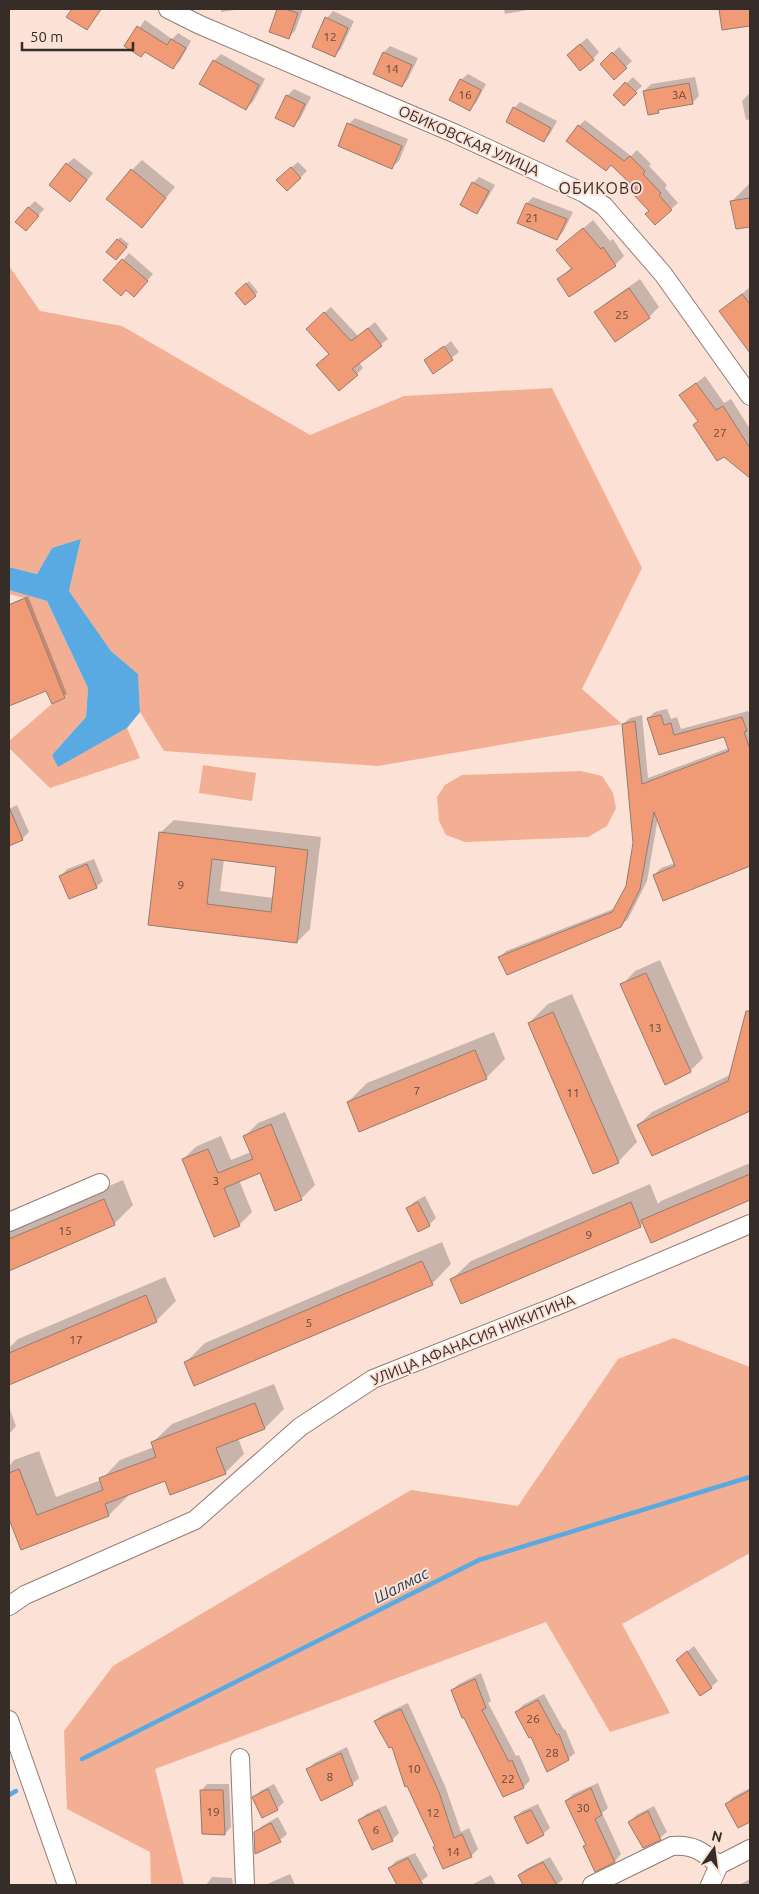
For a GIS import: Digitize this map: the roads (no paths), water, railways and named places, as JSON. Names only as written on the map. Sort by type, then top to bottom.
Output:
[{"type":"street","name":"ОБИКОВСКАЯ УЛИЦА","points":[[168,9],[200,25],[456,134],[584,193],[604,206],[663,274],[750,396]]},
{"type":"street","points":[[9,1222],[100,1183]]},
{"type":"street","name":"УЛИЦА АФАНАСИЯ НИКИТИНА","points":[[9,1606],[17,1596],[195,1520],[300,1427],[373,1379],[559,1305],[750,1224]]},
{"type":"street","points":[[9,1720],[68,1885]]},
{"type":"street","points":[[240,1758],[245,1885]]},
{"type":"street","points":[[592,1885],[672,1846],[686,1845],[704,1852],[719,1865]]},
{"type":"street","points":[[710,1885],[719,1865],[750,1849]]},
{"type":"water","points":[[81,539],[69,591],[111,651],[138,674],[140,712],[127,728],[58,767],[52,755],[86,717],[88,688],[47,601],[9,590],[9,567],[37,574],[52,548]]},
{"type":"waterway","name":"Шалмас","points":[[82,1759],[479,1560],[750,1477]]},
{"type":"waterway","name":"Шалмас","points":[[9,1795],[16,1791]]},
{"type":"district","name":"ОБИКОВО","points":[[601,188]]}]
